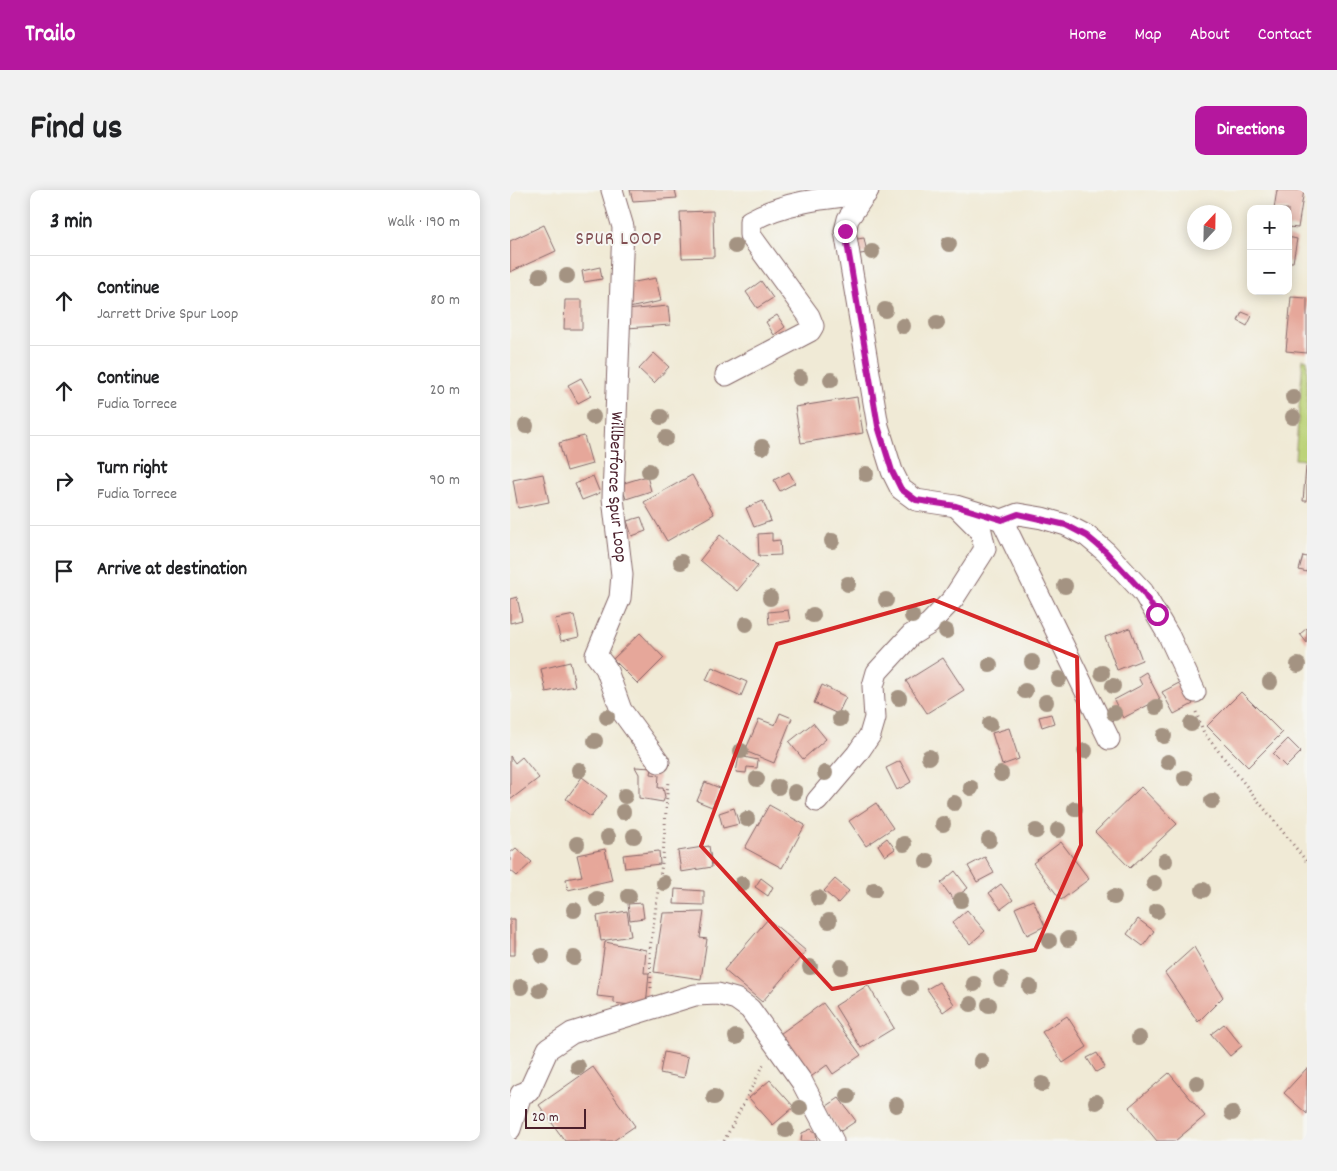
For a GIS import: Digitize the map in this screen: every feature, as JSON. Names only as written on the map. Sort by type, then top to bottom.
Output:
[{"type":"street","name":"Willberforce Spur Loop","points":[[612,190],[623,226],[613,498],[622,575],[620,598],[596,655],[606,668],[621,710],[659,762]]},
{"type":"street","points":[[726,375],[810,331],[813,326],[813,322],[750,234],[750,221],[768,211],[810,200],[867,192]]},
{"type":"street","points":[[867,192],[854,210],[845,231],[878,426],[892,471],[901,489],[916,500],[956,506],[1002,520],[1018,514],[1066,525],[1087,536],[1106,552],[1143,592],[1170,636],[1195,692]]},
{"type":"street","points":[[817,801],[857,754],[870,735],[875,718],[873,686],[877,672],[910,635],[929,624],[953,599],[985,549],[981,531],[956,506]]},
{"type":"street","points":[[1002,520],[1109,739]]},
{"type":"street","points":[[510,1129],[521,1094],[529,1091],[548,1049],[572,1033],[695,995],[718,994],[736,999],[750,1009],[802,1082],[833,1141]]},
{"type":"path","points":[[1195,692],[1195,710],[1204,733],[1307,862]]},
{"type":"path","points":[[650,1009],[650,949],[662,856],[668,780],[659,762]]},
{"type":"path","points":[[724,1141],[775,1042]]},
{"type":"highlighted area","points":[[934,600],[1077,657],[1081,845],[1035,950],[832,989],[701,846],[777,644]]},
{"type":"green space","points":[[1303,359],[1307,360],[1307,460],[1295,459]]},
{"type":"building","points":[[630,190],[675,190],[677,198],[633,201]]},
{"type":"building","points":[[1277,190],[1304,190],[1298,228],[1292,227],[1292,205],[1275,205]]},
{"type":"building","points":[[713,211],[714,257],[682,258],[680,212]]},
{"type":"building","points":[[544,225],[556,251],[510,272],[510,241]]},
{"type":"building","points":[[864,238],[867,253],[854,255],[851,240]]},
{"type":"building","points":[[1292,238],[1297,239],[1292,262]]},
{"type":"building","points":[[600,267],[602,279],[584,282],[582,271]]},
{"type":"building","points":[[656,278],[661,301],[629,308],[624,284]]},
{"type":"building","points":[[761,281],[773,298],[757,308],[746,292]]},
{"type":"building","points":[[1291,297],[1307,298],[1307,353],[1286,351]]},
{"type":"building","points":[[565,300],[582,300],[582,329],[564,329]]},
{"type":"building","points":[[668,306],[670,325],[627,328],[626,310]]},
{"type":"building","points":[[1242,312],[1252,316],[1247,326],[1238,321]]},
{"type":"building","points":[[777,315],[785,327],[774,335],[766,322]]},
{"type":"building","points":[[654,353],[669,367],[654,383],[639,369]]},
{"type":"building","points":[[581,378],[591,396],[578,403],[568,385]]},
{"type":"building","points":[[857,397],[863,433],[801,443],[795,407]]},
{"type":"building","points":[[584,436],[592,464],[567,471],[559,443]]},
{"type":"building","points":[[1306,467],[1307,501],[1303,501]]},
{"type":"building","points":[[789,472],[795,483],[780,491],[774,480]]},
{"type":"building","points":[[543,474],[549,502],[518,508],[513,480]]},
{"type":"building","points":[[692,475],[714,514],[667,541],[644,502]]},
{"type":"building","points":[[593,476],[600,493],[582,500],[575,484]]},
{"type":"building","points":[[647,476],[651,491],[626,499],[621,484]]},
{"type":"building","points":[[763,501],[771,521],[754,527],[746,508]]},
{"type":"building","points":[[641,517],[646,531],[632,536],[627,521]]},
{"type":"building","points":[[772,533],[772,541],[780,540],[781,555],[759,556],[758,534]]},
{"type":"building","points":[[720,535],[758,566],[737,591],[700,560]]},
{"type":"building","points":[[1303,556],[1307,557],[1307,572],[1299,570]]},
{"type":"building","points":[[517,597],[522,620],[510,623],[510,599]]},
{"type":"building","points":[[788,610],[790,621],[769,624],[768,612]]},
{"type":"building","points":[[574,615],[579,637],[561,641],[555,619]]},
{"type":"building","points":[[1130,628],[1142,660],[1117,670],[1105,637]]},
{"type":"building","points":[[1307,628],[1307,643],[1300,634]]},
{"type":"building","points":[[640,633],[664,658],[638,684],[613,659]]},
{"type":"building","points":[[943,658],[964,690],[927,713],[906,681]]},
{"type":"building","points":[[570,662],[575,686],[546,692],[541,669]]},
{"type":"building","points":[[712,667],[747,682],[741,696],[706,680]]},
{"type":"building","points":[[1146,672],[1160,699],[1123,718],[1114,700],[1142,685],[1138,677]]},
{"type":"building","points":[[1181,682],[1193,704],[1174,714],[1162,692]]},
{"type":"building","points":[[822,685],[846,697],[838,714],[814,703]]},
{"type":"building","points":[[1241,692],[1282,733],[1248,767],[1207,726]]},
{"type":"building","points":[[780,713],[792,718],[774,763],[745,751],[759,719],[775,725]]},
{"type":"building","points":[[1051,714],[1054,723],[1042,727],[1039,717]]},
{"type":"building","points":[[813,723],[826,739],[803,759],[789,742]]},
{"type":"building","points":[[1009,728],[1019,759],[1002,765],[992,733]]},
{"type":"building","points":[[1288,739],[1301,752],[1286,767],[1273,754]]},
{"type":"building","points":[[510,756],[515,763],[522,757],[539,778],[510,800]]},
{"type":"building","points":[[739,756],[758,760],[757,768],[747,767],[746,773],[736,772]]},
{"type":"building","points":[[900,761],[911,782],[897,790],[886,768]]},
{"type":"building","points":[[635,767],[652,768],[651,774],[659,775],[658,788],[663,788],[665,797],[663,802],[639,798],[639,774]]},
{"type":"building","points":[[582,777],[607,796],[591,817],[566,799]]},
{"type":"building","points":[[705,782],[720,788],[712,807],[697,801]]},
{"type":"building","points":[[1141,787],[1177,824],[1130,868],[1095,832]]},
{"type":"building","points":[[876,803],[893,828],[866,846],[849,821]]},
{"type":"building","points":[[769,805],[805,825],[782,868],[745,848]]},
{"type":"building","points":[[734,808],[739,824],[723,828],[719,813]]},
{"type":"building","points":[[887,838],[895,849],[885,856],[878,845]]},
{"type":"building","points":[[1061,842],[1089,879],[1061,900],[1033,863]]},
{"type":"building","points":[[709,846],[712,867],[681,872],[678,851]]},
{"type":"building","points":[[516,848],[532,862],[517,876],[510,870],[510,853]]},
{"type":"building","points":[[605,849],[612,880],[568,890],[566,879],[582,876],[577,855]]},
{"type":"building","points":[[659,851],[660,864],[625,868],[623,855]]},
{"type":"building","points":[[985,857],[994,873],[977,882],[968,866]]},
{"type":"building","points":[[955,871],[968,888],[953,899],[941,883]]},
{"type":"building","points":[[761,878],[773,887],[768,896],[755,887]]},
{"type":"building","points":[[835,879],[849,891],[838,903],[824,891]]},
{"type":"building","points":[[1001,884],[1013,900],[1001,909],[989,893]]},
{"type":"building","points":[[675,889],[704,891],[704,905],[674,904]]},
{"type":"building","points":[[1033,900],[1045,926],[1027,935],[1015,908]]},
{"type":"building","points":[[642,903],[644,918],[630,920],[628,904]]},
{"type":"building","points":[[967,910],[985,931],[970,944],[952,923]]},
{"type":"building","points":[[627,911],[631,936],[601,941],[597,916]]},
{"type":"building","points":[[704,912],[700,938],[707,939],[701,979],[654,972],[663,913]]},
{"type":"building","points":[[510,919],[515,919],[515,955],[510,955]]},
{"type":"building","points":[[768,919],[806,951],[762,1002],[724,970]]},
{"type":"building","points":[[1138,919],[1154,931],[1143,946],[1127,934]]},
{"type":"building","points":[[605,942],[646,950],[644,973],[649,973],[646,1007],[614,1003],[614,998],[597,996]]},
{"type":"building","points":[[1194,947],[1223,997],[1198,1022],[1165,973]]},
{"type":"building","points":[[939,982],[954,1004],[943,1012],[927,989]]},
{"type":"building","points":[[868,985],[894,1028],[861,1048],[835,1006]]},
{"type":"building","points":[[823,1003],[861,1055],[833,1074],[827,1065],[808,1079],[777,1036]]},
{"type":"building","points":[[1067,1016],[1087,1047],[1063,1063],[1042,1032]]},
{"type":"building","points":[[1224,1024],[1242,1046],[1230,1056],[1211,1034]]},
{"type":"building","points":[[664,1052],[688,1057],[684,1078],[660,1073]]},
{"type":"building","points":[[1097,1053],[1105,1067],[1096,1072],[1087,1058]]},
{"type":"building","points":[[593,1067],[635,1126],[613,1141],[565,1141],[539,1105]]},
{"type":"building","points":[[1307,1068],[1307,1114],[1284,1093]]},
{"type":"building","points":[[1169,1073],[1205,1116],[1175,1141],[1157,1141],[1129,1107]]},
{"type":"building","points":[[770,1080],[794,1107],[773,1125],[749,1098]]},
{"type":"building","points":[[839,1098],[856,1121],[841,1131],[824,1108]]},
{"type":"building","points":[[811,1129],[816,1133],[817,1141],[801,1141],[802,1133]]},
{"type":"district","name":"SPUR LOOP","points":[[619,240]]},
{"type":"route","points":[[845,231],[878,426],[892,471],[901,489],[916,500],[956,506],[1002,520],[1018,514],[1066,525],[1087,536],[1106,552],[1143,592],[1157,614]]}]
